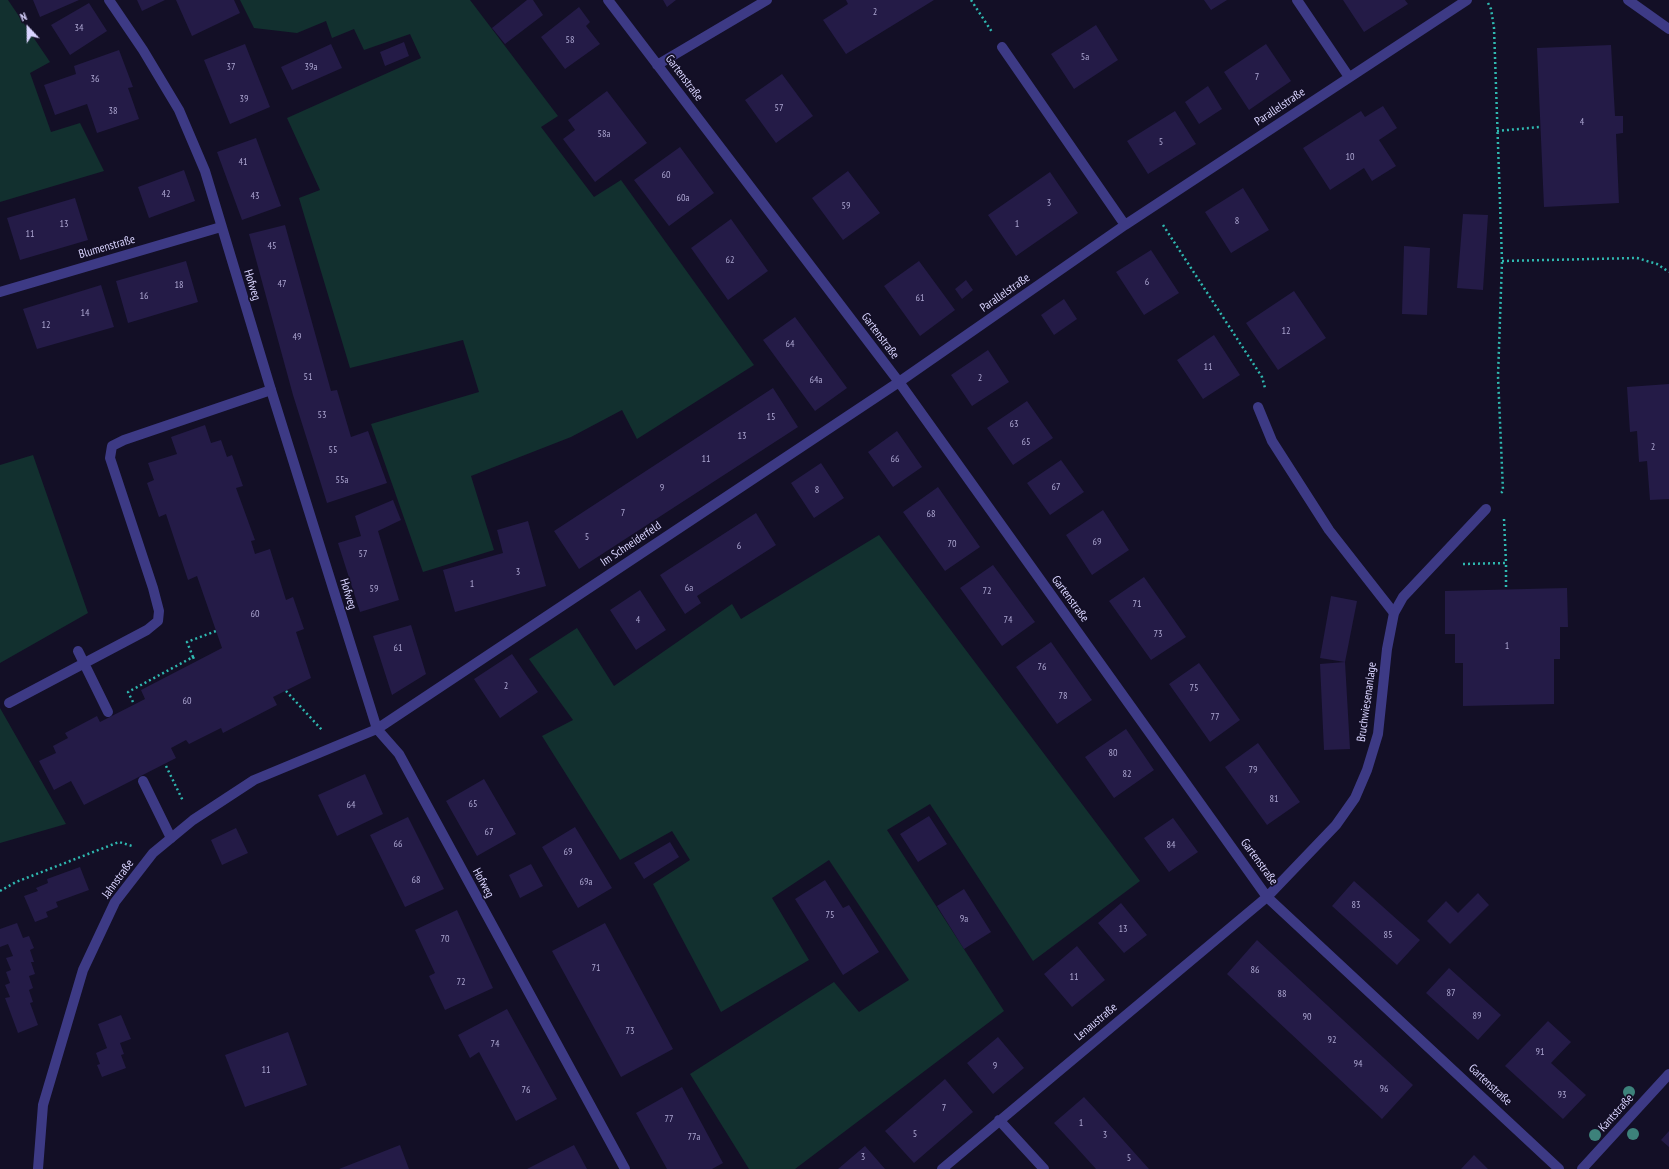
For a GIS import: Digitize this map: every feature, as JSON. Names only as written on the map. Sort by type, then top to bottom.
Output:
[{"type":"street","name":"Hofweg","points":[[109,0],[143,50],[179,110],[205,172],[270,390],[377,729],[399,754],[625,1169]]},
{"type":"street","name":"Gartenstraße","points":[[608,0],[899,382],[1267,897],[1559,1169]]},
{"type":"street","points":[[657,65],[767,0]]},
{"type":"street","points":[[1297,0],[1349,77]]},
{"type":"street","name":"Parallelstraße","points":[[899,382],[1125,225],[1467,0]]},
{"type":"street","points":[[1628,0],[1669,29]]},
{"type":"street","points":[[1002,47],[1125,225]]},
{"type":"street","name":"Blumenstraße","points":[[0,292],[221,227]]},
{"type":"street","name":"Im Schneiderfeld","points":[[377,729],[899,382]]},
{"type":"street","points":[[9,703],[147,630],[158,621],[159,611],[153,588],[110,458],[112,446],[124,440],[270,390]]},
{"type":"street","points":[[1258,407],[1272,441],[1329,530],[1394,613]]},
{"type":"street","name":"Bruchwiesenanlage","points":[[1267,897],[1336,825],[1355,798],[1364,777],[1378,734],[1387,649],[1394,613],[1403,597],[1486,509]]},
{"type":"street","points":[[78,651],[108,712]]},
{"type":"street","name":"Jahnstraße","points":[[38,1169],[43,1106],[83,970],[115,902],[153,854],[196,818],[254,780],[377,729]]},
{"type":"street","points":[[142,781],[171,838]]},
{"type":"street","name":"Lenaustraße","points":[[942,1169],[1267,897]]},
{"type":"street","name":"Kantstraße","points":[[1582,1169],[1669,1074]]},
{"type":"street","points":[[999,1120],[1044,1169]]},
{"type":"path","points":[[971,0],[1002,47]]},
{"type":"path","points":[[1488,3],[1491,8],[1494,28],[1502,261],[1498,376],[1503,498]]},
{"type":"path","points":[[1497,131],[1540,127]]},
{"type":"path","points":[[1152,208],[1262,377],[1265,391],[1258,407]]},
{"type":"path","points":[[1502,261],[1637,258],[1657,264],[1669,272]]},
{"type":"path","points":[[1486,509],[1503,491]]},
{"type":"path","points":[[1504,512],[1506,589]]},
{"type":"path","points":[[1433,565],[1506,563]]},
{"type":"path","points":[[195,661],[187,642],[216,631]]},
{"type":"path","points":[[133,702],[128,692],[193,657]]},
{"type":"path","points":[[286,691],[326,735],[332,747]]},
{"type":"path","points":[[166,766],[181,796]]},
{"type":"path","points":[[0,890],[16,882],[119,842],[153,854]]},
{"type":"green space","points":[[0,0],[8,0],[50,62],[30,73],[51,132],[80,123],[104,171],[0,202]]},
{"type":"green space","points":[[240,0],[470,0],[558,116],[541,127],[594,197],[621,180],[754,365],[637,439],[622,410],[571,437],[471,476],[494,550],[423,572],[371,424],[479,392],[463,340],[350,368],[299,198],[320,190],[287,118],[421,58],[410,34],[364,50],[354,29],[332,38],[326,21],[297,33],[254,28]]},
{"type":"green space","points":[[33,455],[88,613],[0,663],[0,465]]},
{"type":"green space","points":[[879,535],[1140,881],[1033,961],[930,804],[887,830],[1004,1011],[795,1169],[749,1169],[690,1074],[834,982],[859,1012],[909,980],[829,860],[772,898],[809,960],[721,1012],[653,884],[690,860],[672,831],[620,860],[542,736],[573,720],[529,659],[577,628],[614,686],[732,604],[741,619]]},
{"type":"green space","points":[[0,708],[66,824],[0,843]]},
{"type":"building","points":[[33,0],[79,0],[40,17]]},
{"type":"building","points":[[137,0],[165,0],[142,11]]},
{"type":"building","points":[[176,0],[234,0],[240,13],[192,36]]},
{"type":"building","points":[[527,0],[533,0],[543,15],[505,44],[492,28]]},
{"type":"building","points":[[663,0],[676,0],[667,7]]},
{"type":"building","points":[[846,0],[934,0],[846,54],[823,20],[848,4]]},
{"type":"building","points":[[1204,0],[1227,0],[1211,10]]},
{"type":"building","points":[[1343,0],[1405,0],[1408,4],[1364,32]]},
{"type":"building","points":[[89,3],[107,31],[70,55],[51,25]]},
{"type":"building","points":[[579,7],[590,22],[586,26],[600,44],[565,69],[541,37]]},
{"type":"building","points":[[1096,25],[1118,60],[1074,89],[1051,54]]},
{"type":"building","points":[[404,42],[409,56],[385,66],[380,52]]},
{"type":"building","points":[[245,44],[270,107],[230,124],[204,60]]},
{"type":"building","points":[[331,44],[342,68],[292,90],[281,67]]},
{"type":"building","points":[[1266,44],[1291,81],[1249,110],[1224,72]]},
{"type":"building","points":[[1611,45],[1615,116],[1623,116],[1623,133],[1616,134],[1619,203],[1544,207],[1537,48]]},
{"type":"building","points":[[119,50],[133,87],[128,88],[139,119],[97,133],[87,104],[55,115],[44,85],[76,74],[74,66]]},
{"type":"building","points":[[782,74],[813,116],[776,143],[745,100]]},
{"type":"building","points":[[1208,86],[1222,109],[1199,124],[1185,102]]},
{"type":"building","points":[[607,91],[647,143],[595,182],[563,139],[575,130],[568,120]]},
{"type":"building","points":[[1383,106],[1397,128],[1379,140],[1396,166],[1372,181],[1364,168],[1330,190],[1303,148],[1361,111],[1365,117]]},
{"type":"building","points":[[1175,111],[1196,144],[1148,174],[1127,141]]},
{"type":"building","points":[[256,138],[281,206],[242,220],[217,152]]},
{"type":"building","points":[[680,147],[714,193],[669,226],[634,180]]},
{"type":"building","points":[[184,170],[195,201],[149,218],[138,187]]},
{"type":"building","points":[[848,171],[880,213],[843,240],[812,198]]},
{"type":"building","points":[[1050,172],[1078,213],[1016,256],[988,215]]},
{"type":"building","points":[[1243,188],[1269,230],[1231,253],[1205,212]]},
{"type":"building","points":[[75,198],[88,240],[20,260],[7,218]]},
{"type":"building","points":[[1463,214],[1488,215],[1483,290],[1457,288]]},
{"type":"building","points":[[731,219],[768,271],[728,300],[691,248]]},
{"type":"building","points":[[285,225],[331,391],[337,390],[351,437],[368,431],[387,483],[327,503],[293,395],[249,234]]},
{"type":"building","points":[[1404,246],[1430,248],[1427,315],[1402,314]]},
{"type":"building","points":[[1151,250],[1179,293],[1144,315],[1116,272]]},
{"type":"building","points":[[186,261],[198,302],[128,323],[116,281]]},
{"type":"building","points":[[919,261],[955,310],[920,336],[884,286]]},
{"type":"building","points":[[966,280],[973,290],[962,299],[955,289]]},
{"type":"building","points":[[101,285],[114,327],[37,349],[23,309]]},
{"type":"building","points":[[1294,291],[1326,338],[1278,370],[1246,323]]},
{"type":"building","points":[[1064,299],[1077,319],[1054,335],[1041,315]]},
{"type":"building","points":[[795,317],[847,388],[815,411],[763,340]]},
{"type":"building","points":[[1214,335],[1240,375],[1203,399],[1177,360]]},
{"type":"building","points":[[988,350],[1009,382],[972,406],[951,375]]},
{"type":"building","points":[[1669,384],[1669,499],[1650,500],[1647,461],[1639,462],[1637,431],[1630,432],[1627,387]]},
{"type":"building","points":[[773,388],[798,427],[579,569],[554,531]]},
{"type":"building","points":[[1027,401],[1053,438],[1013,465],[987,428]]},
{"type":"building","points":[[205,425],[211,443],[221,440],[227,457],[232,455],[243,486],[236,488],[255,540],[251,541],[255,554],[270,549],[286,600],[293,597],[304,629],[296,632],[311,678],[273,697],[277,705],[223,733],[221,728],[189,744],[186,740],[171,748],[176,758],[84,805],[71,781],[54,790],[39,761],[56,753],[53,746],[68,738],[65,733],[97,716],[100,722],[145,699],[141,690],[222,648],[197,576],[188,580],[166,514],[159,517],[147,483],[154,480],[148,463],[177,454],[171,437]]},
{"type":"building","points":[[897,431],[922,467],[893,487],[868,452]]},
{"type":"building","points":[[1061,460],[1084,492],[1050,515],[1027,483]]},
{"type":"building","points":[[821,463],[844,498],[814,518],[791,483]]},
{"type":"building","points":[[938,487],[980,547],[945,571],[903,512]]},
{"type":"building","points":[[393,500],[401,520],[378,531],[399,600],[360,612],[338,543],[361,536],[355,516]]},
{"type":"building","points":[[1103,510],[1129,550],[1092,575],[1066,535]]},
{"type":"building","points":[[756,513],[776,545],[697,596],[701,603],[685,614],[660,575]]},
{"type":"building","points":[[528,521],[546,586],[455,612],[443,570],[503,553],[497,530]]},
{"type":"building","points":[[993,565],[1035,622],[1002,646],[960,588]]},
{"type":"building","points":[[1144,577],[1186,637],[1151,660],[1109,601]]},
{"type":"building","points":[[1567,588],[1568,627],[1560,627],[1560,659],[1554,659],[1554,704],[1463,706],[1463,663],[1455,663],[1455,634],[1445,634],[1445,591]]},
{"type":"building","points":[[640,590],[666,630],[636,650],[610,610]]},
{"type":"building","points":[[1331,596],[1357,601],[1345,662],[1320,658]]},
{"type":"building","points":[[411,625],[426,674],[392,695],[373,636]]},
{"type":"building","points":[[1051,642],[1092,700],[1057,724],[1016,667]]},
{"type":"building","points":[[512,654],[538,692],[500,718],[474,679]]},
{"type":"building","points":[[1345,662],[1350,749],[1324,750],[1320,664]]},
{"type":"building","points":[[1199,663],[1240,720],[1210,742],[1169,684]]},
{"type":"building","points":[[1126,729],[1154,770],[1114,798],[1085,757]]},
{"type":"building","points":[[1258,743],[1300,802],[1267,825],[1225,767]]},
{"type":"building","points":[[365,774],[383,814],[337,836],[318,795]]},
{"type":"building","points":[[484,779],[516,834],[477,856],[446,801]]},
{"type":"building","points":[[929,816],[947,844],[918,862],[900,834]]},
{"type":"building","points":[[408,817],[444,889],[405,907],[370,835]]},
{"type":"building","points":[[1173,818],[1198,852],[1169,872],[1144,838]]},
{"type":"building","points":[[575,827],[612,888],[578,908],[542,847]]},
{"type":"building","points":[[236,828],[248,853],[222,865],[211,840]]},
{"type":"building","points":[[670,842],[679,857],[644,879],[634,863]]},
{"type":"building","points":[[531,864],[543,886],[520,898],[509,875]]},
{"type":"building","points":[[80,867],[89,890],[56,902],[58,907],[46,912],[48,917],[35,922],[24,896],[38,891],[36,888],[48,883],[47,879]]},
{"type":"building","points":[[825,880],[843,908],[849,905],[879,952],[843,975],[795,899]]},
{"type":"building","points":[[1354,881],[1420,940],[1397,965],[1332,906]]},
{"type":"building","points":[[964,889],[991,932],[964,949],[937,906]]},
{"type":"building","points":[[1478,893],[1489,905],[1450,944],[1427,921],[1446,901],[1458,913]]},
{"type":"building","points":[[1121,903],[1147,935],[1124,953],[1098,923]]},
{"type":"building","points":[[457,910],[493,988],[445,1010],[429,976],[435,973],[415,930]]},
{"type":"building","points":[[17,923],[23,938],[29,936],[34,948],[30,950],[34,962],[31,962],[35,974],[29,976],[33,988],[29,990],[33,1002],[30,1003],[38,1025],[18,1033],[5,998],[10,997],[5,985],[10,983],[6,972],[11,970],[6,958],[13,956],[8,944],[0,947],[0,929]]},
{"type":"building","points":[[605,923],[673,1049],[621,1077],[552,951]]},
{"type":"building","points":[[1257,940],[1413,1085],[1382,1119],[1227,974]]},
{"type":"building","points":[[1077,946],[1105,980],[1072,1007],[1044,974]]},
{"type":"building","points":[[1449,968],[1501,1015],[1478,1040],[1426,993]]},
{"type":"building","points":[[507,1009],[557,1099],[516,1121],[479,1052],[470,1058],[458,1035]]},
{"type":"building","points":[[121,1015],[131,1039],[120,1043],[124,1054],[121,1055],[126,1068],[102,1077],[97,1065],[100,1064],[96,1053],[107,1048],[98,1024]]},
{"type":"building","points":[[1548,1021],[1571,1042],[1551,1063],[1586,1095],[1563,1119],[1505,1066]]},
{"type":"building","points":[[288,1032],[307,1085],[245,1107],[225,1055]]},
{"type":"building","points":[[998,1037],[1024,1068],[993,1094],[967,1063]]},
{"type":"building","points":[[945,1079],[973,1112],[914,1163],[885,1131]]},
{"type":"building","points":[[682,1087],[723,1163],[712,1169],[667,1169],[636,1113]]},
{"type":"building","points":[[1084,1097],[1149,1169],[1096,1169],[1054,1123]]},
{"type":"building","points":[[1669,1131],[1669,1147],[1661,1140]]},
{"type":"building","points":[[400,1145],[409,1169],[339,1169]]},
{"type":"building","points":[[574,1145],[587,1169],[527,1169]]},
{"type":"building","points":[[865,1146],[885,1169],[838,1169]]},
{"type":"building","points":[[1474,1155],[1488,1169],[1461,1169]]}]
